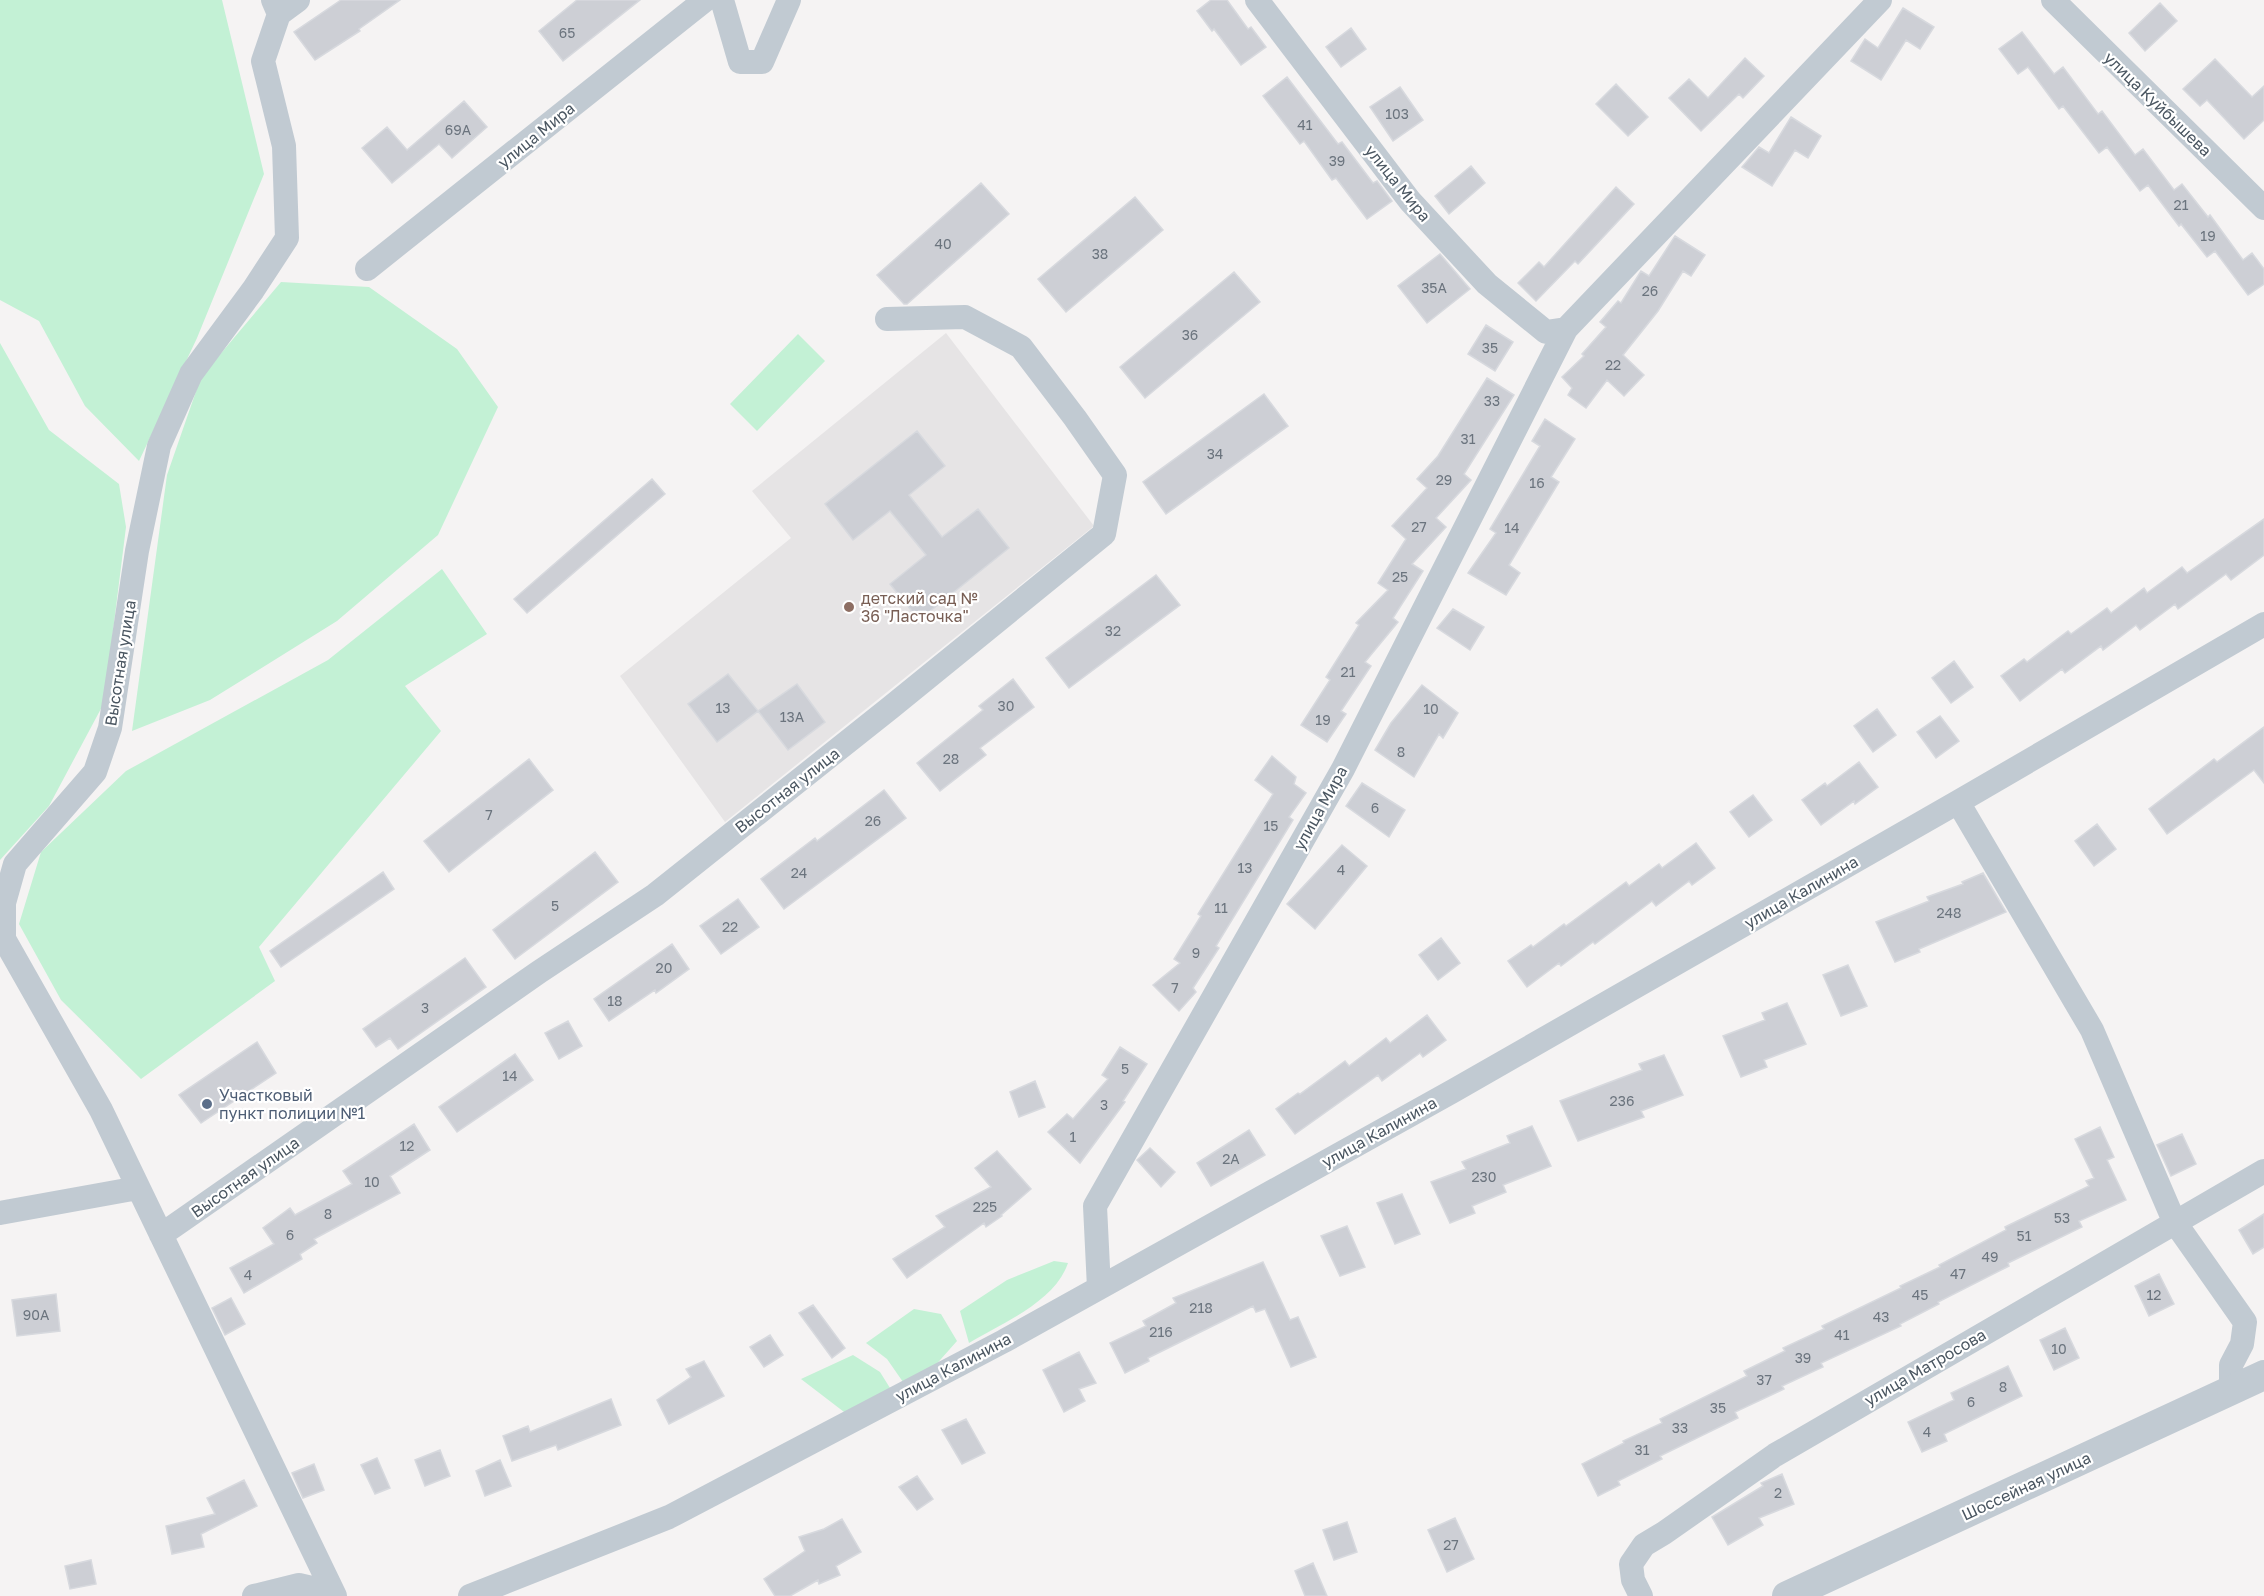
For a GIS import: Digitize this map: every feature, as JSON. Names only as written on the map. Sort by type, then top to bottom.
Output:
[{"type":"street","name":"улица Мира","points":[[367,269],[705,0]]},
{"type":"street","points":[[722,0],[740,63],[762,62],[789,0]]},
{"type":"street","name":"улица Мира","points":[[1257,0],[1410,201],[1487,284],[1546,332],[1566,329]]},
{"type":"street","name":"улица Мира","points":[[1099,1288],[1095,1206],[1343,769],[1566,329],[1880,0]]},
{"type":"street","name":"улица Куйбышева","points":[[2053,0],[2264,208]]},
{"type":"street","name":"Высотная улица","points":[[284,5],[263,61],[284,146],[286,238],[253,290],[191,374],[159,446],[137,551],[110,728],[95,772],[15,864],[4,903],[4,939],[101,1110],[334,1594]]},
{"type":"street","name":"Высотная улица","points":[[161,1235],[539,972],[655,895],[1104,534],[1115,475],[1021,347],[965,317],[887,319]]},
{"type":"street","name":"улица Калинина","points":[[470,1596],[669,1518],[1004,1341],[1463,1085],[2264,624]]},
{"type":"street","points":[[1958,802],[2092,1030],[2174,1221],[2245,1322],[2242,1344],[2231,1365],[2231,1391]]},
{"type":"street","name":"улица Матросова","points":[[1641,1596],[1633,1580],[1631,1564],[1644,1545],[1665,1533],[1775,1455],[2174,1221],[2264,1171]]},
{"type":"street","points":[[0,1213],[138,1188]]},
{"type":"street","name":"Шоссейная улица","points":[[1787,1596],[2264,1375]]},
{"type":"street","points":[[254,1596],[298,1585],[334,1594]]},
{"type":"shaded area","name":"детский сад № 36 \"Ласточка\"","points":[[946,333],[1094,526],[725,822],[620,676],[791,538],[752,491]]},
{"type":"green space","points":[[0,0],[222,0],[264,174],[197,338],[139,461],[85,406],[39,321],[0,300]]},
{"type":"green space","points":[[281,282],[369,287],[457,349],[498,407],[438,535],[337,621],[210,700],[132,731],[167,475],[201,377]]},
{"type":"green space","points":[[798,334],[825,361],[757,431],[730,404]]},
{"type":"green space","points":[[0,343],[49,430],[119,484],[126,527],[104,703],[49,806],[0,860]]},
{"type":"green space","points":[[442,569],[487,634],[405,686],[441,731],[259,947],[275,981],[141,1079],[61,1000],[19,924],[41,852],[126,771],[328,660]]},
{"type":"green space","points":[[1054,1261],[1068,1263],[1052,1289],[1026,1310],[969,1343],[960,1311],[1007,1280]]},
{"type":"green space","points":[[914,1309],[941,1314],[957,1341],[933,1368],[903,1382],[887,1359],[866,1343]]},
{"type":"green space","points":[[853,1355],[880,1372],[890,1388],[848,1415],[801,1379]]},
{"type":"building","points":[[341,0],[400,0],[359,29],[360,31],[315,60],[294,32]]},
{"type":"building","points":[[577,0],[640,0],[563,61],[539,31]]},
{"type":"building","points":[[1211,0],[1227,0],[1248,29],[1251,27],[1266,47],[1241,65],[1214,29],[1212,31],[1197,11]]},
{"type":"building","points":[[2160,3],[2177,21],[2145,51],[2129,33]]},
{"type":"building","points":[[1903,8],[1934,27],[1920,49],[1906,40],[1881,80],[1851,61],[1865,39],[1878,48]]},
{"type":"building","points":[[1351,28],[1366,49],[1341,67],[1326,47]]},
{"type":"building","points":[[2022,32],[2054,74],[2063,67],[2098,114],[2102,111],[2135,155],[2143,149],[2174,190],[2182,184],[2208,217],[2210,215],[2243,260],[2252,253],[2264,269],[2264,284],[2248,295],[2215,251],[2207,257],[2181,224],[2179,226],[2148,185],[2140,191],[2107,147],[2099,153],[2063,106],[2059,109],[2028,67],[2018,74],[1999,49]]},
{"type":"building","points":[[1745,58],[1764,76],[1743,98],[1739,94],[1701,131],[1669,98],[1689,79],[1708,98]]},
{"type":"building","points":[[2215,59],[2252,97],[2264,86],[2264,120],[2244,139],[2207,100],[2200,106],[2183,89]]},
{"type":"building","points":[[1287,77],[1338,144],[1342,142],[1373,183],[1377,181],[1392,201],[1367,219],[1336,178],[1332,180],[1304,141],[1300,144],[1263,96]]},
{"type":"building","points":[[1616,84],[1648,117],[1628,136],[1596,104]]},
{"type":"building","points":[[1400,87],[1423,120],[1393,141],[1370,107]]},
{"type":"building","points":[[464,101],[487,127],[452,158],[439,144],[392,183],[362,148],[387,127],[407,150]]},
{"type":"building","points":[[1791,117],[1821,136],[1808,158],[1795,150],[1772,186],[1742,167],[1759,147],[1769,153]]},
{"type":"building","points":[[1471,166],[1485,183],[1449,214],[1435,196]]},
{"type":"building","points":[[981,183],[1009,214],[907,304],[904,304],[877,275]]},
{"type":"building","points":[[1616,187],[1634,204],[1578,264],[1575,261],[1536,301],[1518,283],[1539,262],[1544,267]]},
{"type":"building","points":[[1135,197],[1163,230],[1066,312],[1038,279]]},
{"type":"building","points":[[1675,236],[1705,255],[1691,276],[1683,271],[1658,311],[1623,355],[1644,375],[1624,396],[1607,380],[1586,408],[1568,395],[1572,388],[1562,377],[1584,356],[1582,354],[1606,327],[1600,322],[1618,301],[1621,303],[1641,271],[1649,276]]},
{"type":"building","points":[[1440,254],[1470,289],[1427,323],[1398,286]]},
{"type":"building","points":[[1234,272],[1260,302],[1145,398],[1120,367]]},
{"type":"building","points":[[1486,325],[1513,342],[1495,371],[1468,354]]},
{"type":"building","points":[[1487,378],[1514,395],[1464,474],[1471,480],[1436,518],[1446,527],[1412,564],[1423,571],[1393,618],[1398,622],[1365,662],[1371,666],[1341,711],[1346,714],[1327,742],[1301,725],[1330,680],[1326,677],[1359,625],[1356,623],[1388,590],[1378,583],[1406,539],[1392,526],[1427,488],[1417,479],[1438,456]]},
{"type":"building","points":[[1264,394],[1288,426],[1166,514],[1143,482]]},
{"type":"building","points":[[1545,419],[1575,439],[1551,477],[1559,482],[1509,565],[1520,573],[1506,595],[1468,573],[1496,533],[1490,529],[1540,446],[1532,441]]},
{"type":"building","points":[[917,431],[945,466],[909,495],[942,537],[978,509],[1009,548],[919,620],[890,584],[926,555],[890,511],[853,540],[825,504]]},
{"type":"building","points":[[652,479],[665,494],[527,613],[514,599]]},
{"type":"building","points":[[2264,519],[2264,555],[2231,580],[2226,574],[2178,609],[2175,604],[2140,630],[2136,625],[2103,650],[2101,646],[2065,673],[2062,669],[2020,701],[2001,676],[2024,659],[2027,662],[2068,631],[2071,634],[2107,608],[2111,613],[2144,588],[2147,593],[2182,567],[2187,573]]},
{"type":"building","points":[[1156,575],[1180,605],[1069,688],[1046,658]]},
{"type":"building","points":[[1453,609],[1484,627],[1470,650],[1437,628]]},
{"type":"building","points":[[1954,661],[1973,687],[1951,703],[1932,678]]},
{"type":"building","points":[[728,674],[758,711],[717,742],[688,704]]},
{"type":"building","points":[[1013,679],[1034,707],[980,748],[986,755],[940,791],[917,763],[983,710],[979,706]]},
{"type":"building","points":[[797,684],[825,722],[788,750],[758,711]]},
{"type":"building","points":[[1422,685],[1458,713],[1443,738],[1439,734],[1414,777],[1375,750],[1391,723]]},
{"type":"building","points":[[1877,709],[1896,735],[1873,752],[1854,726]]},
{"type":"building","points":[[1940,716],[1959,741],[1936,758],[1917,732]]},
{"type":"building","points":[[2264,727],[2264,783],[2254,770],[2167,834],[2149,809],[2214,759],[2217,762]]},
{"type":"building","points":[[1272,756],[1296,777],[1294,784],[1306,793],[1289,817],[1293,820],[1216,946],[1219,948],[1193,988],[1196,992],[1179,1011],[1153,985],[1180,963],[1174,959],[1201,916],[1198,914],[1273,794],[1255,780]]},
{"type":"building","points":[[529,759],[553,790],[449,872],[424,841]]},
{"type":"building","points":[[1859,762],[1878,787],[1821,825],[1802,800],[1825,783],[1827,786]]},
{"type":"building","points":[[1362,783],[1405,810],[1389,837],[1346,806]]},
{"type":"building","points":[[884,790],[906,818],[784,909],[761,879],[815,838],[817,841]]},
{"type":"building","points":[[1753,795],[1772,820],[1749,837],[1730,812]]},
{"type":"building","points":[[2097,824],[2116,849],[2094,866],[2075,841]]},
{"type":"building","points":[[1696,843],[1715,868],[1692,885],[1689,881],[1656,906],[1652,901],[1595,944],[1593,942],[1561,966],[1559,963],[1527,987],[1508,961],[1531,945],[1533,947],[1564,924],[1566,926],[1626,882],[1629,886],[1659,864],[1662,868]]},
{"type":"building","points":[[1342,845],[1367,866],[1315,929],[1287,904]]},
{"type":"building","points":[[595,852],[618,882],[515,959],[493,930]]},
{"type":"building","points":[[383,872],[394,889],[281,967],[270,951]]},
{"type":"building","points":[[1983,873],[2006,912],[1919,949],[1920,952],[1895,962],[1876,922],[1929,901],[1927,897],[1963,884],[1962,882]]},
{"type":"building","points":[[738,899],[759,927],[721,954],[700,926]]},
{"type":"building","points":[[1441,938],[1460,963],[1438,980],[1419,955]]},
{"type":"building","points":[[672,944],[689,969],[656,993],[655,990],[609,1021],[594,999]]},
{"type":"building","points":[[465,958],[486,987],[398,1049],[390,1038],[376,1047],[363,1029]]},
{"type":"building","points":[[1848,965],[1867,1006],[1841,1016],[1823,975]]},
{"type":"building","points":[[1787,1003],[1806,1044],[1764,1060],[1767,1067],[1741,1077],[1723,1036],[1765,1020],[1762,1013]]},
{"type":"building","points":[[1427,1015],[1446,1040],[1423,1057],[1420,1053],[1382,1081],[1378,1075],[1295,1134],[1276,1109],[1345,1061],[1349,1066],[1386,1038],[1390,1043]]},
{"type":"building","points":[[568,1021],[582,1046],[559,1059],[545,1033]]},
{"type":"building","points":[[257,1042],[276,1073],[201,1123],[179,1095]]},
{"type":"building","points":[[1120,1047],[1147,1064],[1123,1101],[1125,1102],[1080,1163],[1048,1132],[1067,1114],[1073,1119],[1108,1079],[1102,1075]]},
{"type":"building","points":[[515,1054],[533,1080],[457,1132],[439,1107]]},
{"type":"building","points":[[1664,1055],[1683,1095],[1641,1111],[1644,1117],[1578,1141],[1560,1101],[1642,1070],[1639,1064]]},
{"type":"building","points":[[1035,1081],[1045,1107],[1019,1117],[1010,1092]]},
{"type":"building","points":[[414,1124],[430,1150],[390,1176],[400,1193],[314,1239],[317,1243],[300,1254],[302,1259],[244,1293],[230,1268],[274,1244],[263,1228],[290,1208],[295,1215],[352,1184],[343,1171]]},
{"type":"building","points":[[1532,1126],[1551,1166],[1503,1185],[1506,1192],[1472,1206],[1475,1213],[1450,1223],[1431,1182],[1466,1169],[1462,1162],[1510,1143],[1507,1136]]},
{"type":"building","points":[[2100,1127],[2114,1157],[2107,1160],[2126,1200],[2079,1221],[2082,1227],[2008,1263],[2009,1266],[1938,1302],[1939,1304],[1900,1324],[1901,1326],[1821,1363],[1823,1367],[1782,1386],[1784,1389],[1735,1412],[1738,1418],[1660,1456],[1662,1459],[1618,1481],[1620,1485],[1598,1496],[1582,1464],[1662,1423],[1660,1419],[1747,1376],[1744,1371],[1785,1351],[1783,1348],[1824,1329],[1822,1326],[1901,1288],[1900,1286],[1940,1267],[1939,1265],[2006,1230],[2005,1227],[2089,1186],[2086,1181],[2094,1178],[2075,1139]]},
{"type":"building","points":[[1249,1130],[1265,1155],[1211,1186],[1197,1163]]},
{"type":"building","points":[[2182,1134],[2196,1164],[2171,1176],[2157,1145]]},
{"type":"building","points":[[1150,1148],[1175,1172],[1161,1187],[1137,1160]]},
{"type":"building","points":[[997,1151],[1031,1189],[1002,1216],[986,1227],[984,1223],[907,1278],[893,1259],[945,1227],[936,1216],[991,1187],[975,1168]]},
{"type":"building","points":[[1402,1194],[1420,1234],[1395,1244],[1377,1203]]},
{"type":"building","points":[[2264,1214],[2264,1247],[2253,1254],[2239,1230]]},
{"type":"building","points":[[1347,1226],[1365,1267],[1340,1276],[1321,1236]]},
{"type":"building","points":[[1263,1262],[1290,1320],[1298,1317],[1316,1357],[1291,1367],[1265,1309],[1256,1312],[1253,1306],[1148,1358],[1149,1361],[1125,1373],[1110,1343],[1146,1326],[1143,1321],[1176,1303],[1173,1298]]},
{"type":"building","points":[[2159,1274],[2174,1304],[2149,1316],[2135,1286]]},
{"type":"building","points":[[56,1294],[60,1331],[17,1336],[12,1300]]},
{"type":"building","points":[[231,1298],[245,1324],[225,1335],[212,1308]]},
{"type":"building","points":[[813,1305],[845,1348],[832,1358],[799,1313]]},
{"type":"building","points":[[2065,1328],[2079,1358],[2054,1370],[2040,1340]]},
{"type":"building","points":[[770,1335],[783,1355],[764,1367],[750,1347]]},
{"type":"building","points":[[1079,1352],[1096,1383],[1079,1389],[1085,1401],[1064,1412],[1043,1370]]},
{"type":"building","points":[[704,1361],[724,1396],[669,1424],[657,1400],[691,1377],[686,1369]]},
{"type":"building","points":[[2008,1366],[2022,1396],[1944,1434],[1947,1441],[1922,1452],[1908,1422],[1954,1400],[1951,1393]]},
{"type":"building","points":[[611,1399],[621,1425],[558,1450],[556,1445],[512,1461],[503,1436],[528,1426],[530,1432]]},
{"type":"building","points":[[966,1419],[985,1453],[962,1464],[942,1430]]},
{"type":"building","points":[[440,1450],[450,1476],[425,1486],[415,1460]]},
{"type":"building","points":[[377,1458],[390,1488],[375,1494],[361,1465]]},
{"type":"building","points":[[500,1460],[511,1486],[485,1496],[476,1471]]},
{"type":"building","points":[[314,1464],[324,1490],[303,1498],[292,1473]]},
{"type":"building","points":[[1782,1474],[1794,1504],[1759,1518],[1763,1525],[1728,1545],[1712,1517],[1763,1486],[1761,1483]]},
{"type":"building","points":[[917,1476],[933,1499],[917,1510],[899,1487]]},
{"type":"building","points":[[244,1480],[257,1506],[201,1534],[204,1547],[172,1554],[166,1526],[215,1514],[207,1498]]},
{"type":"building","points":[[1455,1518],[1474,1559],[1447,1572],[1428,1530]]},
{"type":"building","points":[[842,1519],[861,1552],[836,1566],[840,1575],[819,1584],[818,1580],[790,1596],[775,1596],[764,1579],[805,1551],[799,1537],[824,1529]]},
{"type":"building","points":[[1347,1522],[1357,1552],[1334,1560],[1323,1530]]},
{"type":"building","points":[[91,1560],[96,1584],[70,1589],[65,1566]]},
{"type":"building","points":[[1313,1563],[1327,1596],[1305,1596],[1295,1571]]},
{"type":"place","name":"детский сад № 36 \"Ласточка\"","points":[[849,607]]},
{"type":"place","name":"Участковый пункт полиции №1","points":[[207,1104]]}]
